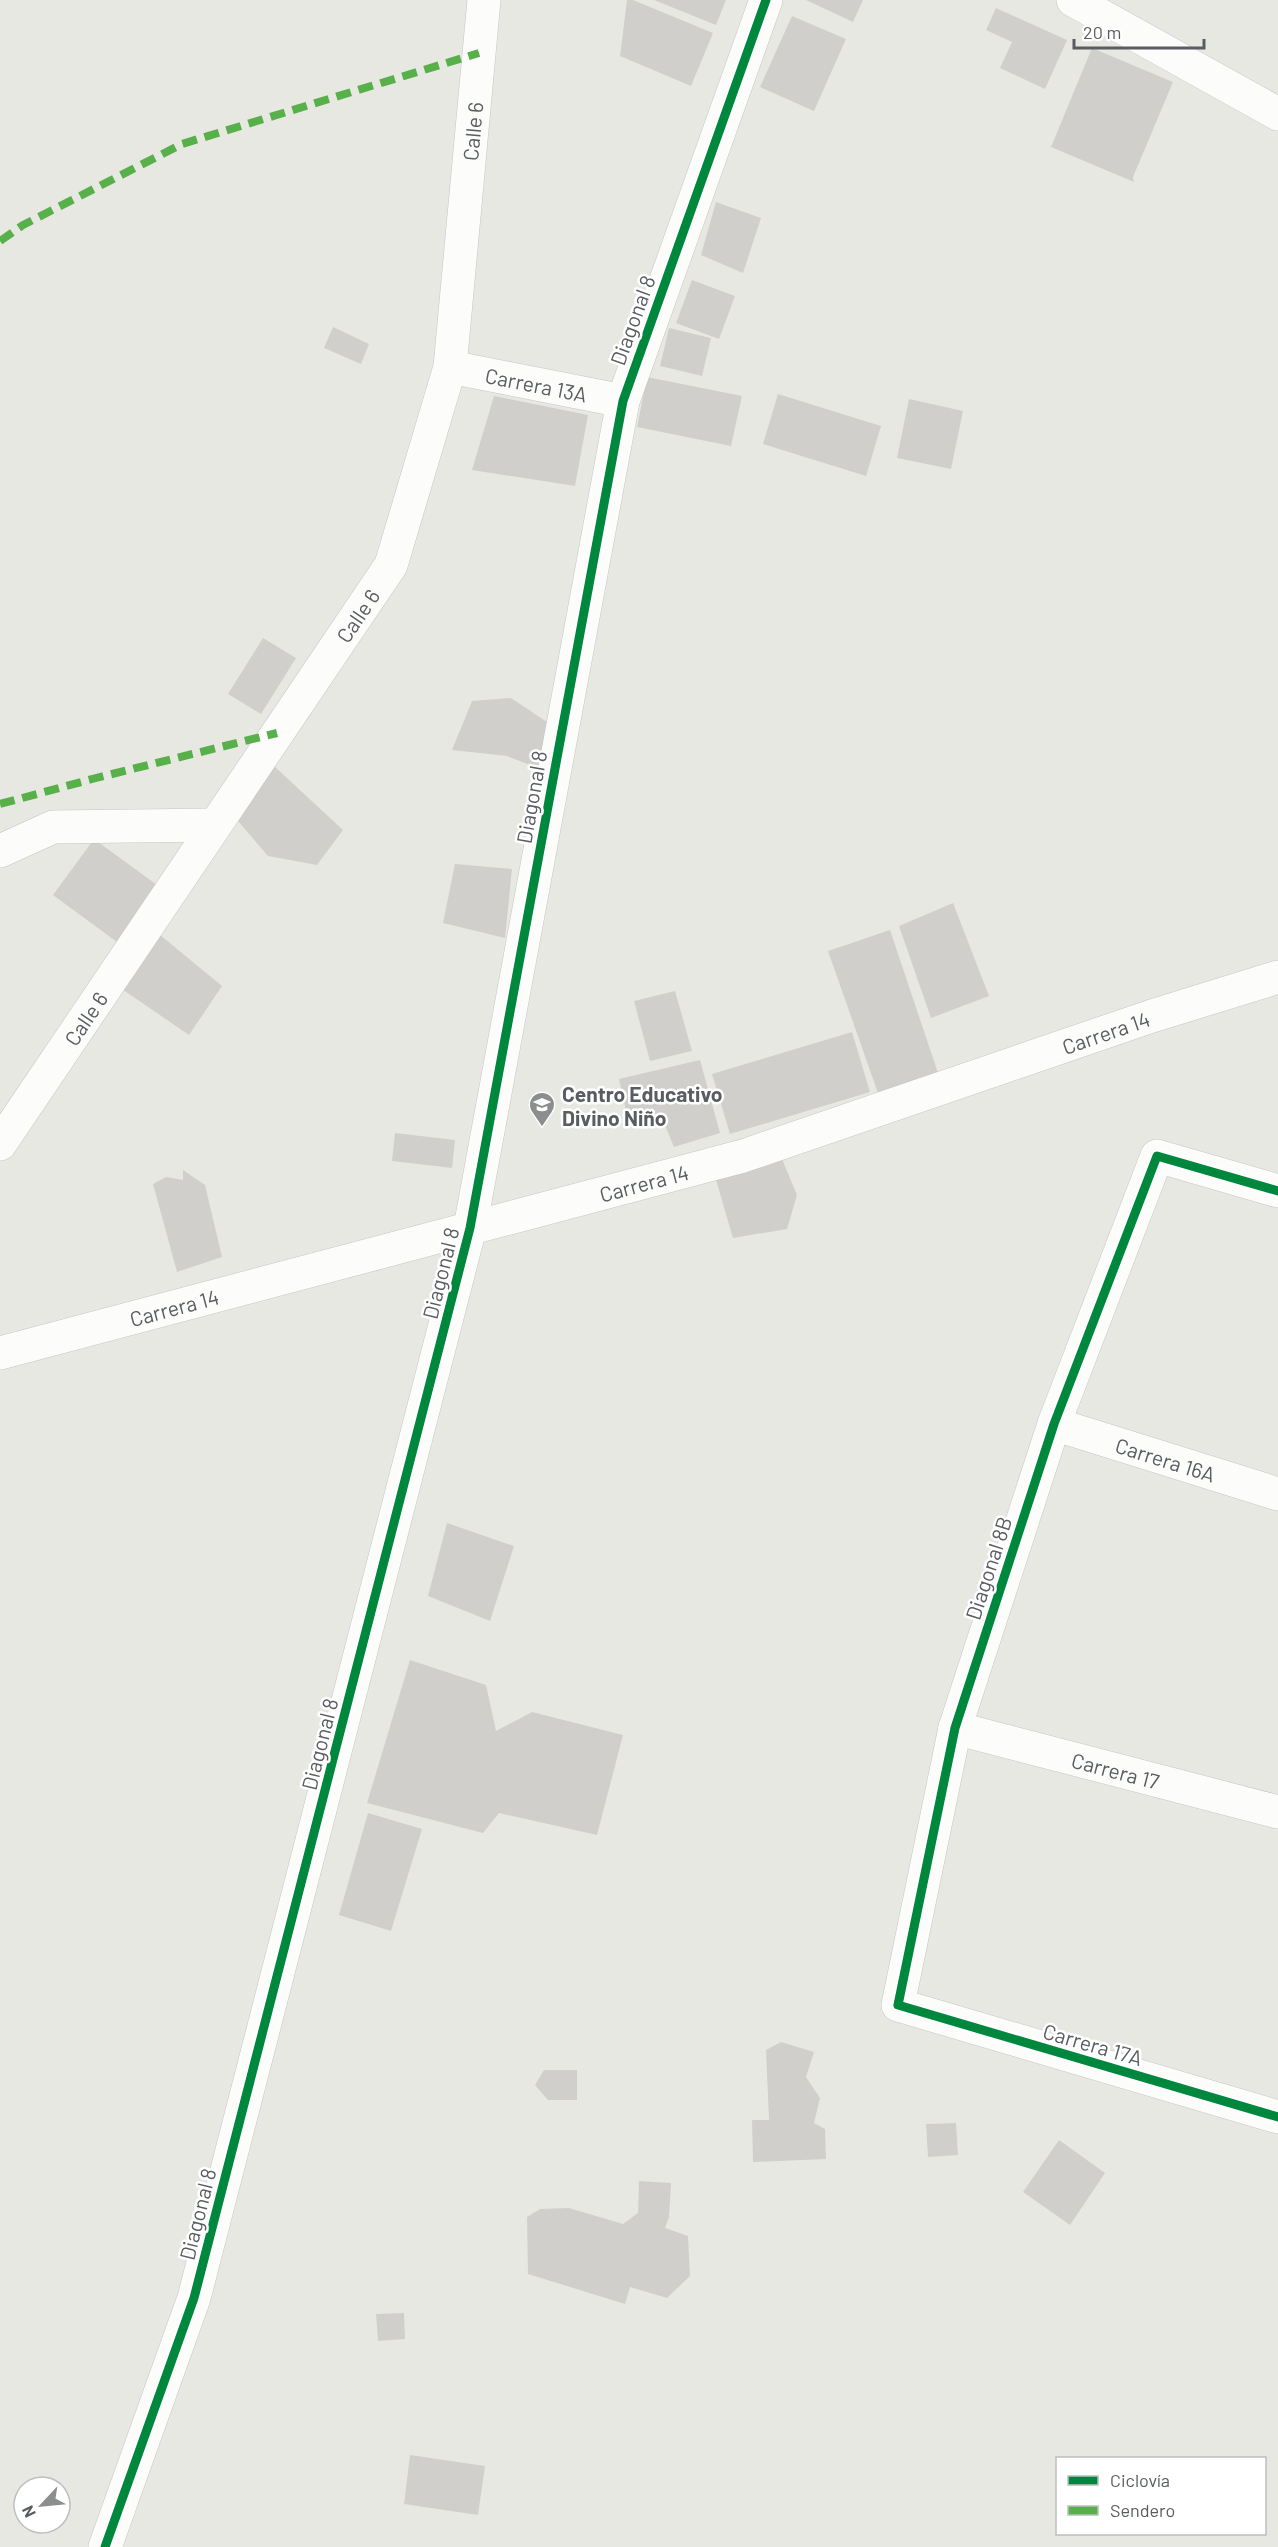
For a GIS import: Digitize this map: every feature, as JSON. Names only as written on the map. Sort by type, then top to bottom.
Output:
[{"type":"street","name":"Calle 6","points":[[0,1144],[391,565],[450,367],[484,0]]},
{"type":"street","name":"Diagonal 8","points":[[105,2547],[194,2298],[470,1228],[623,401],[765,0]]},
{"type":"street","points":[[1073,0],[1278,114]]},
{"type":"street","name":"Carrera 13A","points":[[450,367],[623,401]]},
{"type":"street","points":[[0,850],[53,827],[214,825]]},
{"type":"street","name":"Carrera 14","points":[[0,1353],[742,1156],[1152,1016],[1278,977]]},
{"type":"street","name":"Diagonal 8B","points":[[898,2005],[955,1728],[1054,1424],[1157,1155],[1278,1191]]},
{"type":"street","name":"Carrera 16A","points":[[1054,1424],[1278,1494]]},
{"type":"street","name":"Carrera 17","points":[[955,1728],[1278,1812]]},
{"type":"street","name":"Carrera 17A","points":[[898,2005],[1278,2117]]},
{"type":"building","points":[[627,0],[633,0],[713,33],[691,86],[620,56]]},
{"type":"building","points":[[654,0],[726,0],[716,25]]},
{"type":"building","points":[[806,0],[863,0],[853,22]]},
{"type":"building","points":[[996,8],[1067,40],[1045,89],[1000,68],[1012,42],[986,30]]},
{"type":"building","points":[[792,16],[846,39],[814,111],[760,87]]},
{"type":"building","points":[[1092,48],[1173,82],[1133,177],[1134,182],[1051,147]]},
{"type":"building","points":[[716,202],[761,218],[743,273],[701,255]]},
{"type":"building","points":[[692,280],[735,296],[719,339],[676,323]]},
{"type":"building","points":[[333,327],[369,344],[361,364],[324,348]]},
{"type":"building","points":[[669,328],[711,338],[702,376],[660,366]]},
{"type":"building","points":[[647,377],[742,396],[731,446],[637,427]]},
{"type":"building","points":[[778,394],[881,426],[866,476],[763,444]]},
{"type":"building","points":[[494,396],[588,415],[575,486],[472,470]]},
{"type":"building","points":[[909,399],[963,411],[951,469],[897,458]]},
{"type":"building","points":[[263,638],[296,658],[261,714],[228,694]]},
{"type":"building","points":[[511,698],[550,724],[538,768],[507,756],[452,750],[472,701]]},
{"type":"building","points":[[274,766],[343,830],[317,865],[268,856],[238,821]]},
{"type":"building","points":[[94,839],[157,885],[117,942],[53,895]]},
{"type":"building","points":[[455,864],[512,869],[505,938],[443,923]]},
{"type":"building","points":[[953,903],[989,996],[931,1018],[899,926]]},
{"type":"building","points":[[890,930],[939,1076],[879,1096],[828,951]]},
{"type":"building","points":[[160,935],[222,986],[189,1035],[119,987]]},
{"type":"building","points":[[675,991],[692,1051],[650,1061],[634,1001]]},
{"type":"building","points":[[852,1032],[870,1092],[730,1134],[712,1074]]},
{"type":"building","points":[[700,1060],[720,1133],[674,1147],[660,1113],[629,1124],[619,1079]]},
{"type":"building","points":[[395,1133],[455,1140],[452,1168],[392,1161]]},
{"type":"building","points":[[782,1159],[797,1195],[787,1229],[733,1238],[716,1180]]},
{"type":"building","points":[[183,1170],[205,1185],[222,1257],[177,1272],[153,1184],[166,1177],[183,1180]]},
{"type":"building","points":[[447,1523],[514,1546],[490,1621],[428,1596]]},
{"type":"building","points":[[410,1660],[486,1685],[496,1731],[532,1712],[623,1735],[597,1835],[499,1813],[483,1833],[367,1803]]},
{"type":"building","points":[[368,1813],[422,1829],[391,1931],[339,1915]]},
{"type":"building","points":[[781,2042],[814,2052],[806,2077],[820,2098],[814,2123],[825,2129],[826,2159],[753,2162],[752,2120],[769,2120],[766,2050]]},
{"type":"building","points":[[544,2070],[577,2070],[577,2100],[548,2100],[535,2085]]},
{"type":"building","points":[[956,2123],[958,2155],[928,2157],[926,2124]]},
{"type":"building","points":[[1059,2140],[1105,2173],[1070,2225],[1023,2192]]},
{"type":"building","points":[[639,2181],[671,2183],[669,2217],[665,2228],[688,2236],[690,2276],[667,2298],[630,2287],[625,2304],[528,2274],[527,2217],[540,2209],[569,2208],[623,2224],[638,2213]]},
{"type":"building","points":[[404,2313],[405,2339],[378,2341],[376,2314]]},
{"type":"building","points":[[410,2455],[485,2466],[478,2515],[404,2504]]},
{"type":"marked path","points":[[0,241],[23,225],[182,144],[479,53]]},
{"type":"marked path","points":[[0,804],[277,733]]},
{"type":"cycle path","points":[[105,2547],[194,2298],[470,1228],[623,401],[766,0]]},
{"type":"cycle path","points":[[1278,1191],[1157,1156],[1054,1424],[955,1728],[898,2005],[1278,2117]]},
{"type":"place","name":"Centro Educativo Divino Niño","points":[[542,1128]]}]
